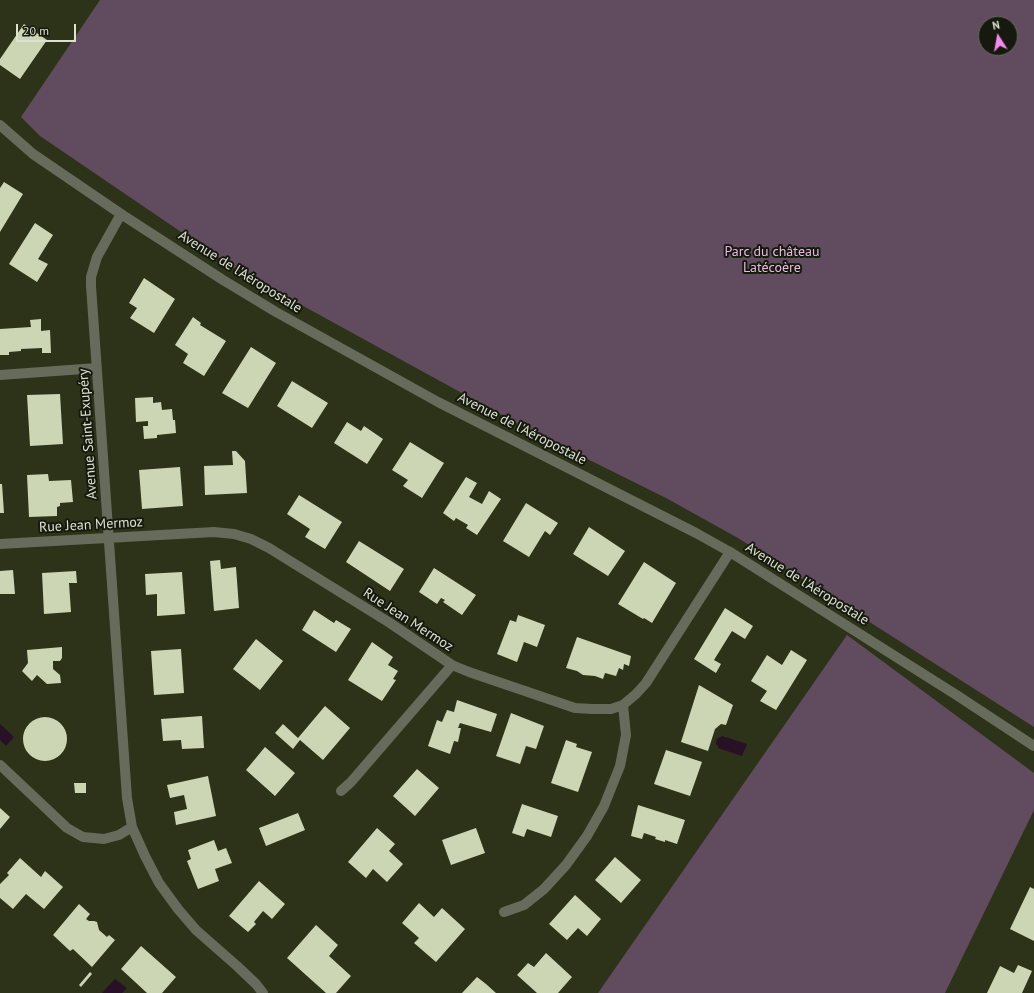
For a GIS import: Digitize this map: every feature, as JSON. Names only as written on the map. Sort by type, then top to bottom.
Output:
[{"type":"street","name":"Avenue de l'Aéropostale","points":[[1,126],[33,154],[121,214],[223,280],[324,339],[438,402],[696,533],[730,552],[958,696],[1034,746]]},
{"type":"street","name":"Avenue Saint-Exupéry","points":[[121,214],[97,257],[91,277],[125,775],[132,827],[159,883],[178,909],[196,930],[256,984],[263,993]]},
{"type":"street","points":[[0,375],[98,368]]},
{"type":"street","name":"Rue Jean Mermoz","points":[[0,544],[214,532],[234,534],[251,539],[269,548],[390,623],[452,665],[575,708],[610,709],[624,705]]},
{"type":"street","points":[[504,912],[524,905],[544,889],[566,865],[587,836],[604,806],[620,766],[626,735],[624,705],[646,683],[730,552]]},
{"type":"street","points":[[340,792],[356,777],[452,665]]},
{"type":"street","points":[[0,765],[67,828],[83,837],[104,839],[119,835],[132,827]]},
{"type":"green space","name":"Parc du château Latécoère","points":[[100,0],[1034,0],[1034,727],[738,538],[666,498],[531,431],[234,268],[40,136],[21,117]]},
{"type":"green space","points":[[847,635],[1034,773],[1034,810],[945,993],[598,993]]},
{"type":"shaded area","points":[[0,724],[14,737],[6,746],[0,740]]},
{"type":"shaded area","points":[[722,736],[747,744],[742,756],[718,748],[716,741]]},
{"type":"shaded area","points":[[115,979],[127,988],[122,993],[102,993]]},
{"type":"building","points":[[24,24],[47,40],[20,79],[0,65],[0,59]]},
{"type":"building","points":[[4,182],[23,194],[0,232],[0,188]]},
{"type":"building","points":[[35,223],[53,235],[38,259],[48,264],[37,282],[9,264]]},
{"type":"building","points":[[144,278],[175,299],[154,333],[130,318],[137,308],[129,303]]},
{"type":"building","points":[[193,317],[201,323],[200,325],[226,341],[204,376],[183,363],[188,354],[175,345]]},
{"type":"building","points":[[41,319],[41,331],[50,330],[51,353],[42,353],[42,348],[21,349],[21,351],[9,352],[9,355],[0,355],[0,329],[31,327],[30,320]]},
{"type":"building","points":[[251,347],[276,363],[248,408],[222,393]]},
{"type":"building","points":[[292,381],[328,403],[312,428],[277,406]]},
{"type":"building","points":[[60,394],[63,444],[30,446],[27,395]]},
{"type":"building","points":[[153,397],[153,403],[161,402],[162,410],[172,409],[176,433],[157,435],[157,438],[144,439],[143,426],[148,426],[148,421],[136,422],[135,398]]},
{"type":"building","points":[[347,422],[361,431],[364,426],[383,439],[367,464],[334,443]]},
{"type":"building","points":[[410,442],[444,463],[422,498],[403,486],[408,480],[392,470]]},
{"type":"building","points":[[232,451],[236,451],[245,461],[247,493],[205,495],[204,466],[233,465]]},
{"type":"building","points":[[180,467],[183,506],[142,509],[139,470]]},
{"type":"building","points":[[48,474],[49,481],[71,480],[73,502],[60,503],[60,506],[57,507],[57,516],[29,517],[27,475]]},
{"type":"building","points":[[466,477],[477,483],[469,497],[482,504],[489,491],[501,499],[477,535],[466,528],[468,525],[456,518],[454,521],[443,513]]},
{"type":"building","points":[[0,484],[2,484],[4,513],[0,513]]},
{"type":"building","points":[[299,495],[342,522],[325,549],[305,537],[310,529],[287,514]]},
{"type":"building","points":[[526,503],[558,523],[550,535],[545,531],[529,557],[503,541]]},
{"type":"building","points":[[589,527],[625,551],[608,576],[573,554]]},
{"type":"building","points":[[359,541],[404,569],[390,591],[346,562]]},
{"type":"building","points":[[220,560],[221,569],[236,567],[239,608],[214,611],[210,561]]},
{"type":"building","points":[[644,562],[676,583],[652,623],[618,604]]},
{"type":"building","points":[[434,568],[476,595],[462,615],[443,602],[445,600],[441,598],[437,604],[419,592]]},
{"type":"building","points":[[13,570],[15,594],[0,594],[0,571]]},
{"type":"building","points":[[76,571],[77,583],[69,583],[71,612],[44,614],[42,573]]},
{"type":"building","points":[[182,572],[185,614],[157,616],[157,594],[146,595],[145,574]]},
{"type":"building","points":[[725,608],[753,626],[745,639],[732,631],[714,660],[721,664],[716,673],[694,659]]},
{"type":"building","points":[[314,610],[334,623],[336,620],[351,629],[336,652],[302,630]]},
{"type":"building","points":[[518,615],[545,625],[537,647],[524,642],[517,662],[497,654],[510,620],[516,622]]},
{"type":"building","points":[[577,637],[631,656],[629,666],[624,664],[623,670],[619,668],[616,676],[605,673],[603,679],[595,676],[583,675],[577,671],[566,668]]},
{"type":"building","points":[[256,639],[283,661],[260,690],[233,669]]},
{"type":"building","points":[[372,642],[393,657],[388,665],[398,671],[393,679],[396,680],[382,701],[348,680]]},
{"type":"building","points":[[62,647],[62,658],[60,661],[53,661],[53,669],[60,675],[61,683],[47,684],[37,675],[32,681],[22,671],[28,663],[27,650]]},
{"type":"building","points":[[181,649],[184,693],[154,695],[151,651]]},
{"type":"building","points":[[791,650],[807,660],[776,710],[760,701],[767,691],[751,681],[767,655],[782,665]]},
{"type":"building","points":[[699,685],[733,705],[726,725],[721,724],[715,729],[708,751],[681,742]]},
{"type":"building","points":[[457,700],[497,714],[491,732],[460,723],[458,728],[461,728],[458,742],[454,741],[450,754],[428,746],[437,720],[442,722],[447,710],[454,712]]},
{"type":"building","points":[[325,706],[350,728],[323,760],[300,740],[293,749],[275,733],[283,724],[298,738]]},
{"type":"building","points":[[511,713],[544,726],[536,749],[526,746],[520,764],[496,756]]},
{"type":"building","points":[[202,716],[204,748],[182,749],[181,740],[163,741],[161,719]]},
{"type":"building","points":[[45,717],[57,721],[63,727],[67,739],[63,751],[57,757],[45,761],[33,757],[27,751],[23,739],[27,727],[33,721]]},
{"type":"building","points":[[566,740],[577,744],[576,747],[592,752],[578,792],[551,783]]},
{"type":"building","points":[[265,747],[295,773],[275,796],[246,770]]},
{"type":"building","points":[[666,750],[702,762],[690,796],[654,784]]},
{"type":"building","points":[[417,769],[439,788],[415,816],[393,796]]},
{"type":"building","points":[[208,776],[216,816],[176,825],[174,812],[187,809],[184,795],[170,798],[167,785]]},
{"type":"building","points":[[74,783],[86,783],[86,793],[75,793]]},
{"type":"building","points":[[522,804],[558,816],[551,837],[527,829],[524,837],[512,833]]},
{"type":"building","points":[[638,805],[685,820],[677,844],[665,840],[665,842],[655,839],[656,837],[644,833],[642,839],[631,836]]},
{"type":"building","points":[[0,808],[10,817],[0,829]]},
{"type":"building","points":[[298,813],[305,830],[266,846],[259,828]]},
{"type":"building","points":[[377,828],[395,844],[389,851],[403,864],[387,882],[373,869],[366,878],[348,862]]},
{"type":"building","points":[[476,828],[485,853],[451,865],[442,840]]},
{"type":"building","points":[[214,840],[218,851],[226,848],[232,863],[215,869],[219,881],[198,889],[187,861],[191,859],[188,850]]},
{"type":"building","points":[[615,857],[641,880],[621,903],[595,880]]},
{"type":"building","points":[[20,858],[41,877],[45,871],[63,887],[44,909],[26,894],[13,909],[0,898],[0,884],[9,875],[7,873]]},
{"type":"building","points":[[259,881],[285,904],[272,919],[263,911],[254,922],[256,924],[248,932],[229,916]]},
{"type":"building","points":[[1030,887],[1034,889],[1034,941],[1010,929]]},
{"type":"building","points":[[575,895],[601,919],[587,936],[578,928],[567,940],[549,924]]},
{"type":"building","points":[[419,903],[434,917],[442,908],[465,929],[436,962],[414,943],[419,938],[402,923]]},
{"type":"building","points":[[79,904],[90,914],[86,919],[97,922],[99,930],[107,937],[109,935],[115,940],[92,967],[73,949],[70,951],[53,935]]},
{"type":"building","points":[[316,925],[338,945],[329,956],[351,976],[336,993],[326,993],[287,958]]},
{"type":"building","points":[[141,946],[176,977],[162,993],[147,993],[121,969]]},
{"type":"building","points":[[546,953],[572,977],[558,993],[537,993],[517,975],[528,963],[534,967]]},
{"type":"building","points":[[1018,965],[1032,971],[1022,993],[987,993],[1000,966],[1014,973]]},
{"type":"building","points":[[90,972],[92,974],[81,987],[79,985]]},
{"type":"building","points":[[477,977],[486,984],[496,993],[462,993]]}]
